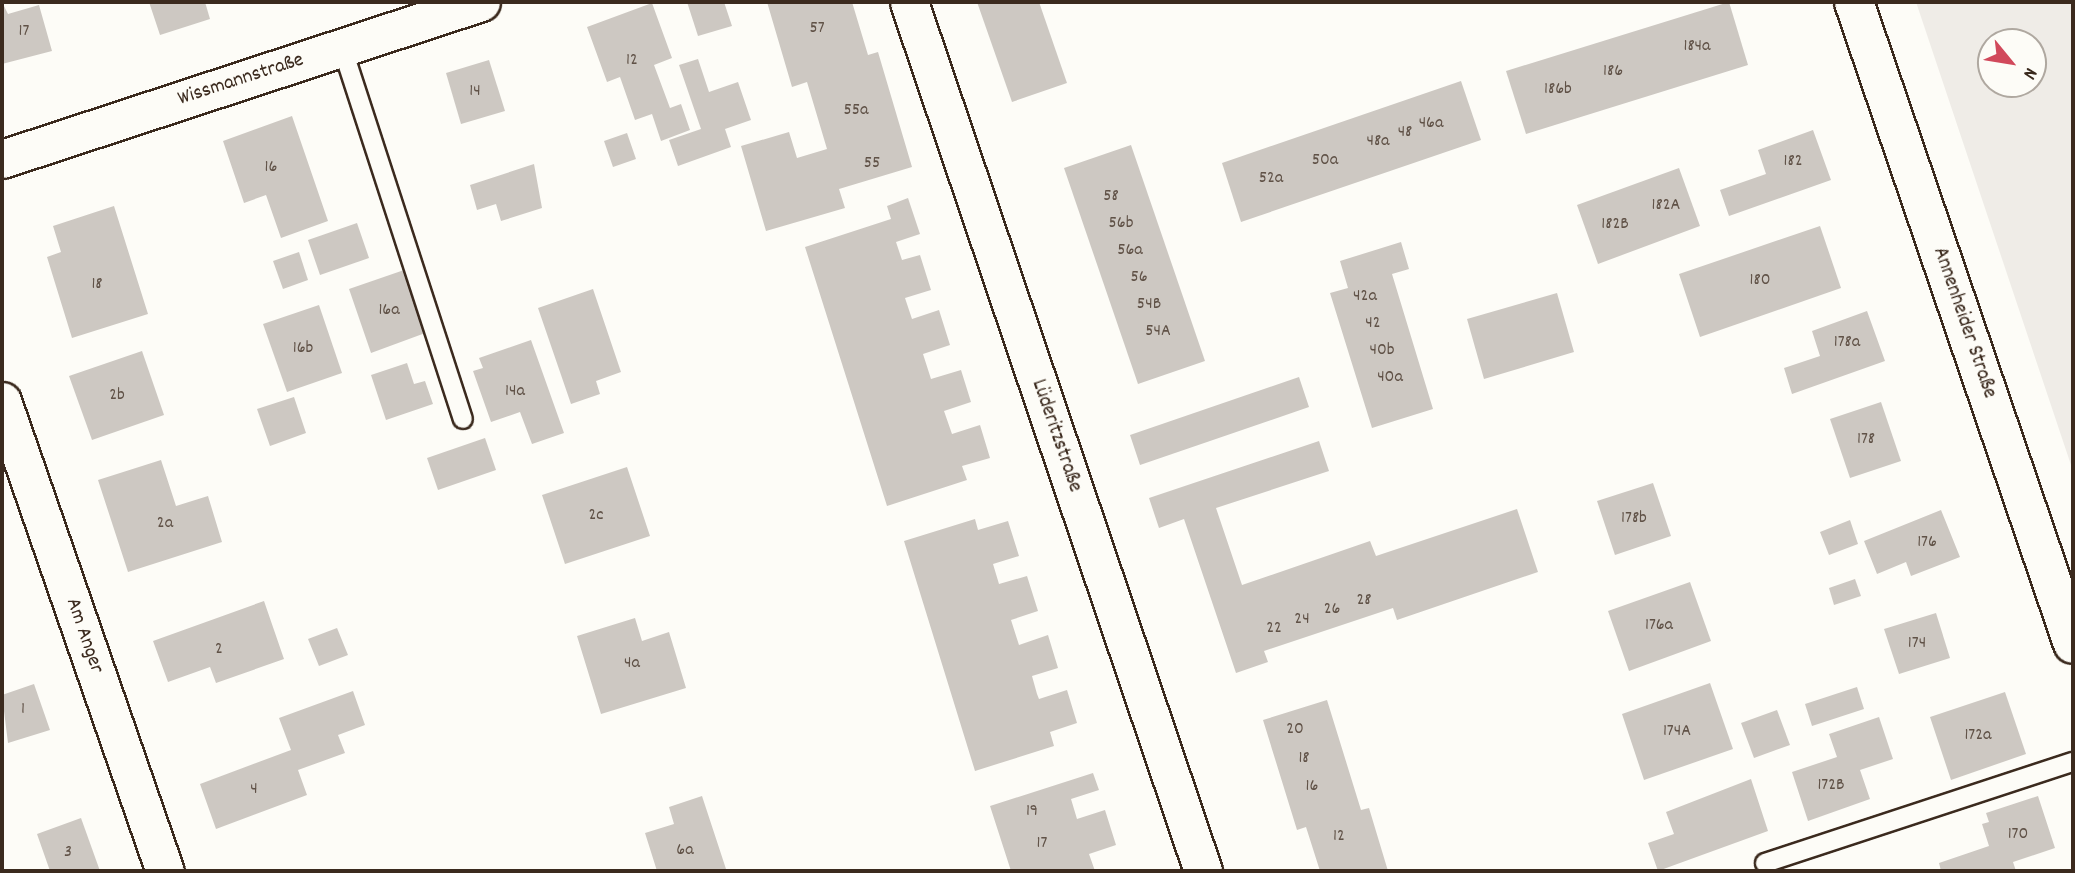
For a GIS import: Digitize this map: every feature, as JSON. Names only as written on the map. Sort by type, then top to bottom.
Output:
[{"type":"street","name":"Wissmannstraße","points":[[2,159],[481,2]]},
{"type":"street","name":"Lüderitzstraße","points":[[909,2],[1203,871]]},
{"type":"street","name":"Annenheider Straße","points":[[1854,2],[2073,644]]},
{"type":"street","name":"Am Anger","points":[[2,401],[165,871]]},
{"type":"lane","points":[[342,47],[463,419]]},
{"type":"lane","points":[[1765,863],[2073,762]]},
{"type":"shaded area","points":[[1916,2],[2073,2],[2073,471]]},
{"type":"building","points":[[2,2],[8,14],[39,5],[52,51],[2,64]]},
{"type":"building","points":[[149,2],[205,2],[210,19],[160,35]]},
{"type":"building","points":[[687,2],[724,2],[732,26],[698,36]]},
{"type":"building","points":[[767,2],[852,2],[868,55],[878,52],[912,167],[839,189],[845,208],[766,231],[741,146],[789,132],[797,158],[827,149],[807,82],[792,87]]},
{"type":"building","points":[[977,2],[1039,2],[1067,83],[1012,102]]},
{"type":"building","points":[[1729,2],[1748,65],[1526,134],[1506,71]]},
{"type":"building","points":[[652,3],[672,58],[654,65],[670,108],[681,104],[690,130],[661,141],[652,114],[635,120],[620,77],[607,82],[587,27]]},
{"type":"building","points":[[698,59],[709,92],[738,82],[751,120],[725,129],[731,147],[678,166],[669,140],[701,129],[679,65]]},
{"type":"building","points":[[489,60],[505,111],[461,124],[446,73]]},
{"type":"building","points":[[1461,81],[1481,140],[1241,222],[1222,163]]},
{"type":"building","points":[[292,116],[328,221],[281,238],[266,195],[244,203],[223,141]]},
{"type":"building","points":[[1813,130],[1831,180],[1729,216],[1720,190],[1766,174],[1758,150]]},
{"type":"building","points":[[627,133],[636,159],[613,167],[604,141]]},
{"type":"building","points":[[1131,145],[1205,361],[1138,384],[1064,168]]},
{"type":"building","points":[[534,164],[542,208],[501,221],[496,204],[477,210],[470,185]]},
{"type":"building","points":[[1679,168],[1700,226],[1598,264],[1577,205]]},
{"type":"building","points":[[908,198],[920,234],[896,242],[902,260],[920,255],[931,290],[905,298],[912,319],[939,310],[950,345],[923,354],[931,379],[961,370],[971,402],[944,411],[952,434],[980,425],[990,458],[962,466],[967,480],[887,506],[805,247],[891,219],[887,206]]},
{"type":"building","points":[[114,206],[148,314],[72,338],[47,257],[61,252],[53,226]]},
{"type":"building","points":[[357,223],[369,258],[320,275],[308,240]]},
{"type":"building","points":[[1820,226],[1841,288],[1700,337],[1679,274]]},
{"type":"building","points":[[1401,242],[1409,269],[1392,274],[1433,409],[1372,428],[1330,293],[1348,288],[1340,261]]},
{"type":"building","points":[[299,252],[308,280],[283,289],[273,261]]},
{"type":"building","points":[[407,269],[428,332],[371,353],[349,289]]},
{"type":"building","points":[[593,289],[621,372],[596,381],[600,394],[571,404],[538,308]]},
{"type":"building","points":[[1557,293],[1574,352],[1484,379],[1467,319]]},
{"type":"building","points":[[319,305],[342,373],[287,392],[263,324]]},
{"type":"building","points":[[1867,311],[1885,361],[1792,394],[1784,368],[1820,356],[1812,331]]},
{"type":"building","points":[[531,340],[564,433],[532,444],[520,412],[491,422],[473,371],[483,368],[479,358]]},
{"type":"building","points":[[142,351],[164,415],[92,440],[69,376]]},
{"type":"building","points":[[407,363],[414,384],[425,381],[433,404],[386,420],[371,375]]},
{"type":"building","points":[[1299,377],[1309,407],[1140,465],[1130,435]]},
{"type":"building","points":[[294,397],[306,433],[270,446],[257,409]]},
{"type":"building","points":[[1881,402],[1901,461],[1850,478],[1830,419]]},
{"type":"building","points":[[485,438],[496,470],[438,490],[427,458]]},
{"type":"building","points":[[1319,441],[1329,471],[1216,508],[1242,585],[1370,541],[1376,556],[1517,509],[1538,572],[1397,620],[1393,608],[1264,651],[1268,662],[1236,673],[1184,519],[1159,528],[1149,498]]},
{"type":"building","points":[[161,460],[176,506],[208,496],[222,542],[128,572],[98,480]]},
{"type":"building","points":[[627,467],[650,536],[565,564],[542,495]]},
{"type":"building","points":[[1653,483],[1671,536],[1615,555],[1597,501]]},
{"type":"building","points":[[1941,510],[1960,557],[1911,576],[1906,562],[1877,574],[1864,541]]},
{"type":"building","points":[[975,519],[978,530],[1008,521],[1019,556],[993,564],[999,584],[1027,576],[1038,611],[1011,620],[1019,645],[1048,635],[1058,668],[1032,676],[1037,694],[1039,699],[1067,690],[1077,723],[1050,732],[1054,746],[975,771],[904,541]]},
{"type":"building","points":[[1850,520],[1858,544],[1829,555],[1820,532]]},
{"type":"building","points":[[1855,579],[1861,596],[1834,605],[1829,588]]},
{"type":"building","points":[[1690,582],[1711,641],[1629,671],[1608,611]]},
{"type":"building","points":[[264,601],[284,659],[216,683],[210,667],[168,682],[153,641]]},
{"type":"building","points":[[1936,613],[1950,658],[1899,674],[1884,629]]},
{"type":"building","points":[[635,618],[642,641],[669,632],[686,688],[601,714],[577,636]]},
{"type":"building","points":[[337,628],[348,655],[319,666],[308,639]]},
{"type":"building","points":[[1710,683],[1733,749],[1644,780],[1622,714]]},
{"type":"building","points":[[34,684],[50,730],[8,743],[2,695]]},
{"type":"building","points":[[1857,687],[1864,709],[1812,726],[1805,704]]},
{"type":"building","points":[[353,691],[365,725],[338,735],[345,753],[298,770],[307,795],[216,829],[200,784],[291,750],[279,718]]},
{"type":"building","points":[[2005,692],[2026,754],[1951,780],[1930,717]]},
{"type":"building","points":[[1327,700],[1361,810],[1369,808],[1388,871],[1320,871],[1306,827],[1297,830],[1263,720]]},
{"type":"building","points":[[1777,710],[1790,745],[1754,758],[1741,723]]},
{"type":"building","points":[[1879,717],[1893,759],[1860,770],[1870,799],[1808,821],[1792,772],[1837,757],[1829,734]]},
{"type":"building","points":[[1093,773],[1099,790],[1071,799],[1077,819],[1105,810],[1116,845],[1089,854],[1095,871],[1011,871],[990,806]]},
{"type":"building","points":[[1751,779],[1768,831],[1658,871],[1648,843],[1674,834],[1666,812]]},
{"type":"building","points":[[702,796],[726,869],[657,871],[645,833],[674,824],[669,807]]},
{"type":"building","points":[[2038,796],[2055,848],[2013,862],[2016,871],[1941,871],[1939,863],[1989,846],[1982,824],[1989,822],[1986,813]]},
{"type":"building","points":[[81,818],[100,871],[50,871],[37,834]]}]
